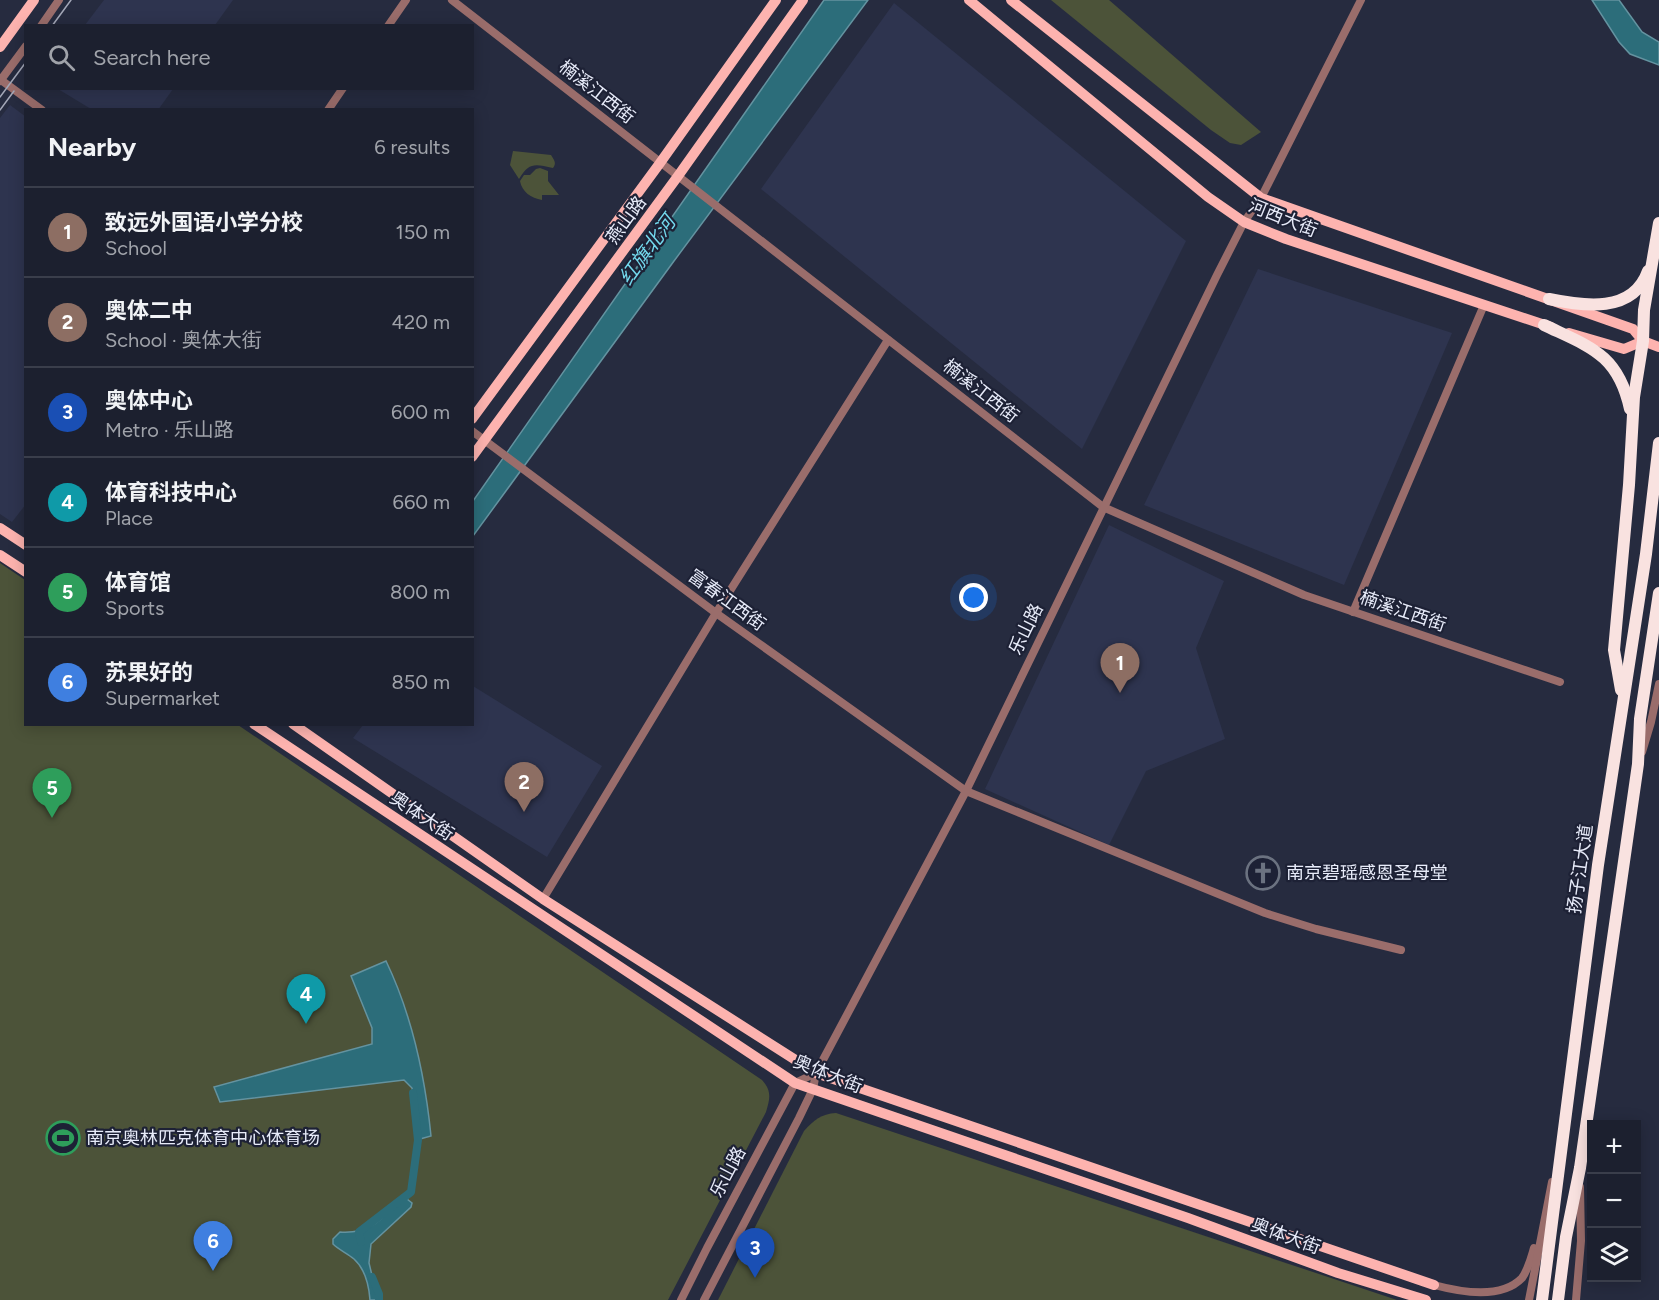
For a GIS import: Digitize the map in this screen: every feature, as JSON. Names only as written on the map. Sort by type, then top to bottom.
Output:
[{"type":"highway","points":[[1622,699],[1614,650],[1634,397],[1643,341],[1644,310],[1659,223]]},
{"type":"highway","points":[[1549,299],[1590,305],[1614,302],[1626,297],[1646,276],[1654,249]]},
{"type":"highway","points":[[1544,325],[1593,348],[1608,361],[1626,394],[1632,428]]},
{"type":"highway","name":"扬子江大道","points":[[1542,1300],[1598,866],[1646,554],[1659,443]]},
{"type":"highway","points":[[1558,1300],[1566,1237],[1580,1168],[1638,764],[1640,719],[1659,593]]},
{"type":"main road","points":[[0,47],[34,0]]},
{"type":"main road","name":"燕山路","points":[[474,416],[776,0]]},
{"type":"main road","name":"燕山路","points":[[474,454],[678,176],[803,0]]},
{"type":"main road","name":"河西大街","points":[[969,0],[1208,197],[1244,222],[1286,239],[1544,325],[1624,349],[1643,341]]},
{"type":"main road","name":"河西大街","points":[[1011,0],[1261,198],[1634,328],[1643,341],[1659,347]]},
{"type":"main road","points":[[0,528],[24,544]]},
{"type":"main road","points":[[0,555],[24,571]]},
{"type":"main road","name":"奥体大街","points":[[260,726],[795,1083],[1188,1218],[1338,1273],[1426,1300]]},
{"type":"main road","name":"奥体大街","points":[[296,726],[543,899],[816,1072],[1434,1285]]},
{"type":"street","points":[[41,24],[59,0]]},
{"type":"street","points":[[389,24],[406,0]]},
{"type":"street","name":"楠溪江西街","points":[[452,0],[1103,507],[1305,595],[1560,682]]},
{"type":"street","name":"乐山路","points":[[704,1300],[813,1089],[816,1072],[966,791],[1244,222],[1261,198],[1361,0]]},
{"type":"street","points":[[24,49],[0,80],[39,108]]},
{"type":"street","points":[[329,108],[342,90]]},
{"type":"street","points":[[1353,612],[1484,305]]},
{"type":"street","points":[[543,899],[716,613],[888,340]]},
{"type":"street","name":"富春江西街","points":[[474,432],[716,613],[966,791],[1265,913],[1316,929],[1401,950]]},
{"type":"street","points":[[1638,764],[1651,722],[1659,684]]},
{"type":"street","points":[[795,1083],[816,1072]]},
{"type":"street","points":[[1529,1300],[1570,1081]]},
{"type":"street","name":"乐山路","points":[[681,1300],[712,1237],[795,1083]]},
{"type":"street","points":[[1576,1300],[1581,1241],[1580,1168]]},
{"type":"street","points":[[1434,1285],[1474,1295],[1503,1291],[1521,1279],[1530,1261],[1546,1211]]},
{"type":"street","points":[[1490,1294],[1501,1300]]},
{"type":"shaded area","points":[[104,0],[233,0],[216,24],[86,24]]},
{"type":"shaded area","points":[[824,0],[868,0],[474,535],[474,500]]},
{"type":"shaded area","points":[[1051,0],[1109,0],[1261,132],[1241,145],[1230,143]]},
{"type":"shaded area","points":[[1592,0],[1619,0],[1642,32],[1659,42],[1659,65],[1630,54],[1619,42]]},
{"type":"shaded area","points":[[894,3],[1186,241],[1082,449],[761,189]]},
{"type":"shaded area","points":[[60,90],[172,90],[159,108],[89,108]]},
{"type":"shaded area","points":[[10,105],[24,116],[24,507],[12,522],[0,514],[0,118]]},
{"type":"shaded area","points":[[513,151],[551,155],[555,165],[553,168],[537,165],[529,167],[519,179],[510,165]]},
{"type":"shaded area","points":[[540,168],[548,171],[548,181],[559,195],[542,195],[542,200],[534,198],[525,191],[520,181],[524,175],[530,175]]},
{"type":"shaded area","points":[[1258,269],[1452,333],[1344,585],[1144,505]]},
{"type":"shaded area","points":[[1109,525],[1224,581],[1196,648],[1225,739],[1146,771],[1109,845],[985,789]]},
{"type":"shaded area","points":[[0,563],[24,579],[24,726],[239,726],[762,1080],[769,1095],[766,1112],[668,1300],[0,1300]]},
{"type":"shaded area","points":[[474,687],[602,766],[547,857],[353,738],[362,726],[474,726]]},
{"type":"shaded area","points":[[386,961],[403,1003],[416,1046],[431,1136],[420,1139],[412,1088],[404,1080],[220,1102],[214,1087],[372,1044],[372,1028],[351,976]]},
{"type":"shaded area","points":[[836,1113],[1397,1300],[718,1300],[804,1131],[818,1118]]},
{"type":"shaded area","points":[[407,1199],[412,1203],[411,1207],[371,1244],[369,1263],[378,1300],[370,1300],[361,1268],[354,1259],[333,1244],[333,1239],[340,1232],[360,1231],[367,1228],[381,1219],[401,1200]]},
{"type":"waterway","points":[[361,1242],[359,1232],[411,1192],[418,1140],[413,1093]]},
{"type":"waterway","points":[[372,1277],[379,1300]]},
{"type":"tram line","points":[[53,24],[71,0]]},
{"type":"tram line","points":[[0,97],[24,65]]},
{"type":"tram line","points":[[0,110],[14,91]]},
{"type":"place","name":"致远外国语小学分校","points":[[1120,693]]},
{"type":"place","name":"奥体二中","points":[[524,812]]},
{"type":"place","name":"体育馆","points":[[52,818]]},
{"type":"place","name":"南京碧瑶感恩圣母堂","points":[[1263,873]]},
{"type":"place","name":"体育科技中心","points":[[306,1024]]},
{"type":"place","name":"南京奥林匹克体育中心体育场","points":[[63,1138]]},
{"type":"place","name":"苏果好的","points":[[213,1271]]},
{"type":"place","name":"奥体中心","points":[[755,1278]]},
{"type":"water label","name":"红旗北河","points":[[647,250]]}]
